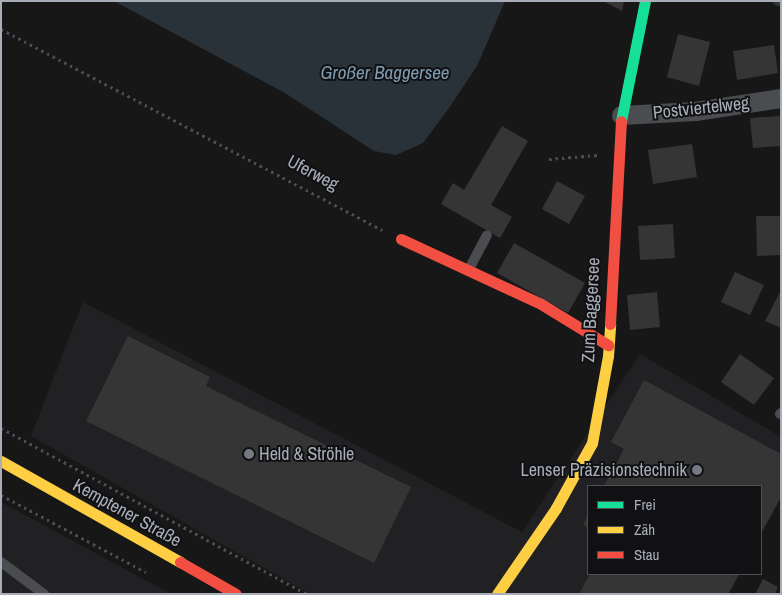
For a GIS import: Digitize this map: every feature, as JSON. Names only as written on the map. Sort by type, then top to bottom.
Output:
[{"type":"street","name":"Zum Baggersee","points":[[497,594],[556,508],[592,443],[608,345],[618,154],[622,115],[645,1]]},
{"type":"street","name":"Postviertelweg","points":[[622,115],[695,112],[781,98]]},
{"type":"street","points":[[401,239],[541,304],[608,345]]},
{"type":"street","name":"Kemptener Straße","points":[[1,461],[236,594]]},
{"type":"lane","points":[[468,270],[487,234]]},
{"type":"lane","points":[[1,562],[44,594]]},
{"type":"path","name":"Uferweg","points":[[1,29],[401,239]]},
{"type":"path","points":[[549,159],[618,154]]},
{"type":"path","points":[[1,428],[307,594]]},
{"type":"path","points":[[1,495],[151,574]]},
{"type":"shaded area","points":[[83,302],[522,532],[640,354],[781,437],[781,498],[762,533],[762,485],[587,485],[587,575],[739,575],[729,594],[310,594],[31,436]]},
{"type":"shaded area","points":[[1,502],[171,594],[1,594]]},
{"type":"water","name":"Großer Baggersee","points":[[114,1],[505,1],[477,66],[449,108],[423,143],[396,155],[374,151],[285,93]]},
{"type":"building","points":[[603,1],[624,1],[622,11]]},
{"type":"building","points":[[774,1],[781,1],[781,7],[773,4]]},
{"type":"building","points":[[678,34],[710,42],[699,86],[667,77]]},
{"type":"building","points":[[774,45],[778,73],[737,80],[733,51]]},
{"type":"building","points":[[780,116],[781,146],[753,148],[750,118]]},
{"type":"building","points":[[502,126],[528,141],[491,205],[512,217],[500,238],[441,204],[453,183],[464,190]]},
{"type":"building","points":[[692,144],[697,177],[653,184],[648,150]]},
{"type":"building","points":[[557,181],[585,196],[569,224],[542,209]]},
{"type":"building","points":[[756,216],[781,216],[781,255],[757,256]]},
{"type":"building","points":[[673,224],[675,258],[640,260],[638,226]]},
{"type":"building","points":[[514,243],[585,283],[568,313],[497,273]]},
{"type":"building","points":[[735,272],[764,285],[750,315],[721,302]]},
{"type":"building","points":[[781,290],[781,328],[765,321]]},
{"type":"building","points":[[657,292],[660,327],[630,330],[627,295]]},
{"type":"building","name":"Held & Ströhle","points":[[128,336],[210,377],[206,386],[411,487],[374,563],[86,421]]},
{"type":"building","points":[[740,354],[774,378],[754,405],[721,382]]},
{"type":"building","name":"Lenser Präzisionstechnik","points":[[644,380],[781,454],[781,497],[762,531],[762,485],[605,485],[624,449],[611,442]]},
{"type":"building","name":"Lenser Präzisionstechnik","points":[[587,517],[587,527],[583,525]]},
{"type":"building","points":[[589,575],[738,575],[728,594],[579,594]]},
{"type":"building","points":[[763,579],[778,587],[775,594],[755,594]]},
{"type":"traffic: fast","points":[[621,121],[645,1]]},
{"type":"traffic: slow","points":[[497,594],[556,508],[592,443],[608,356],[610,324]]},
{"type":"traffic: slow","points":[[1,461],[180,562]]},
{"type":"traffic: jam","points":[[610,324],[621,121]]},
{"type":"traffic: jam","points":[[401,239],[541,304],[608,345]]},
{"type":"traffic: jam","points":[[180,562],[236,594]]},
{"type":"place","name":"Held & Ströhle","points":[[249,454]]},
{"type":"place","name":"Lenser Präzisionstechnik","points":[[697,470]]}]
